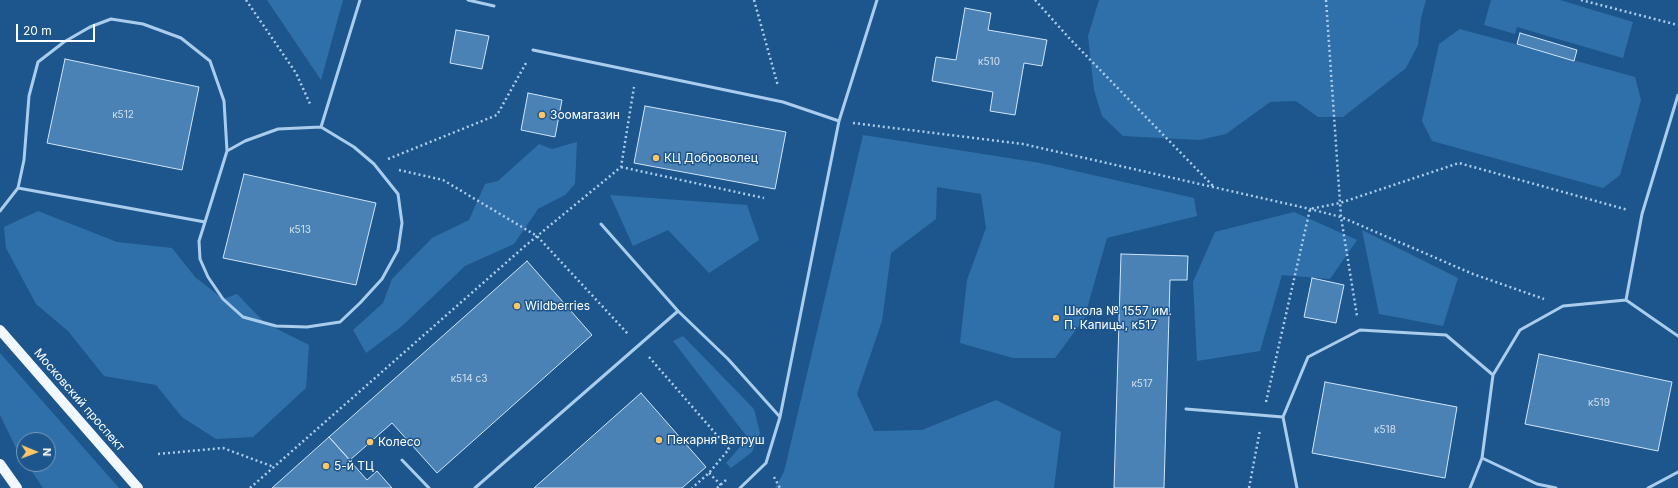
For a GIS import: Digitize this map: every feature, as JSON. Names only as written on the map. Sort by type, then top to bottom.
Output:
[{"type":"main road","name":"Московский проспект","points":[[0,330],[138,488]]},
{"type":"main road","points":[[0,464],[17,488]]},
{"type":"lane","points":[[321,128],[360,0]]},
{"type":"lane","points":[[468,0],[494,6]]},
{"type":"lane","points":[[740,488],[766,463],[780,417],[839,121],[877,0]]},
{"type":"lane","points":[[0,211],[18,188],[24,160],[29,96],[38,62],[77,34],[111,19],[143,24],[181,38],[210,61],[224,101],[227,151],[199,241],[200,259],[208,277],[223,299],[243,317],[276,326],[307,327],[340,322],[382,279],[398,250],[402,223],[398,194],[374,164],[354,148],[321,128],[278,129],[246,141],[227,151]]},
{"type":"lane","points":[[533,50],[783,102],[839,121]]},
{"type":"lane","points":[[1626,300],[1642,214],[1678,95]]},
{"type":"lane","points":[[18,188],[206,222]]},
{"type":"lane","points":[[601,224],[678,311],[728,359],[780,417]]},
{"type":"lane","points":[[1470,488],[1482,458],[1494,375],[1520,330],[1563,306],[1626,300],[1678,336]]},
{"type":"lane","points":[[475,488],[678,311]]},
{"type":"lane","points":[[1297,488],[1283,417],[1308,357],[1360,330],[1446,335],[1494,375]]},
{"type":"lane","points":[[1186,408],[1283,417]]},
{"type":"lane","points":[[1482,458],[1537,484],[1556,488]]},
{"type":"lane","points":[[402,460],[429,488]]},
{"type":"lane","points":[[1648,488],[1678,472]]},
{"type":"path","points":[[246,0],[296,73],[321,128]]},
{"type":"path","points":[[754,0],[783,102]]},
{"type":"path","points":[[1035,0],[1070,39],[1214,188]]},
{"type":"path","points":[[1326,0],[1341,217],[1360,330]]},
{"type":"path","points":[[1581,0],[1678,25]]},
{"type":"path","points":[[374,164],[497,115],[533,50]]},
{"type":"path","points":[[250,488],[537,236],[621,167],[636,72]]},
{"type":"path","points":[[839,121],[1022,144],[1310,209],[1341,217],[1473,274],[1563,306]]},
{"type":"path","points":[[1310,209],[1340,203],[1459,163],[1642,214]]},
{"type":"path","points":[[374,164],[443,180],[537,236],[639,345],[729,449],[709,473],[692,488]]},
{"type":"path","points":[[621,167],[764,198]]},
{"type":"path","points":[[1249,488],[1263,415],[1310,209]]},
{"type":"path","points":[[158,454],[223,448],[274,467]]},
{"type":"path","points":[[709,473],[721,485]]},
{"type":"shaded area","points":[[267,0],[343,0],[321,80]]},
{"type":"shaded area","points":[[1099,0],[1426,0],[1421,18],[1418,45],[1406,68],[1343,117],[1318,117],[1296,101],[1270,102],[1226,134],[1199,140],[1123,136],[1102,116],[1094,90],[1088,36]]},
{"type":"shaded area","points":[[1491,0],[1560,0],[1633,22],[1623,58],[1517,27],[1515,34],[1484,25]]},
{"type":"shaded area","points":[[1460,29],[1635,77],[1641,100],[1620,175],[1603,188],[1432,141],[1422,121],[1439,44]]},
{"type":"shaded area","points":[[863,135],[1040,163],[1194,198],[1197,216],[1107,238],[1084,319],[1055,358],[1013,358],[960,343],[967,280],[986,228],[981,194],[937,187],[936,219],[891,253],[882,321],[857,394],[874,431],[922,430],[996,400],[1061,432],[1054,488],[775,488],[784,472]]},
{"type":"shaded area","points":[[577,142],[575,184],[565,195],[538,209],[514,244],[465,266],[401,327],[366,353],[353,330],[383,303],[392,279],[432,238],[469,220],[485,184],[498,181],[539,144],[552,149]]},
{"type":"shaded area","points":[[610,195],[747,205],[759,240],[709,273],[668,230],[633,246]]},
{"type":"shaded area","points":[[38,211],[117,242],[172,248],[195,277],[223,299],[237,294],[265,323],[309,345],[306,388],[253,437],[216,439],[182,417],[156,385],[104,376],[68,331],[36,304],[6,248],[4,227]]},
{"type":"shaded area","points":[[1294,212],[1357,240],[1330,279],[1282,275],[1260,351],[1197,361],[1193,282],[1215,232]]},
{"type":"shaded area","points":[[1362,230],[1458,278],[1443,326],[1379,314]]},
{"type":"shaded area","points":[[683,336],[754,409],[760,433],[752,452],[731,468],[726,463],[748,438],[673,341]]},
{"type":"shaded area","points":[[0,353],[119,488],[43,488],[32,472],[56,472],[56,432],[16,432],[16,448],[0,415]]},
{"type":"building","points":[[965,8],[991,13],[988,30],[1047,40],[1042,66],[1024,63],[1015,115],[990,111],[993,92],[932,81],[936,57],[956,60]]},
{"type":"building","points":[[456,30],[489,36],[482,69],[450,63]]},
{"type":"building","points":[[1520,33],[1577,50],[1574,61],[1517,44]]},
{"type":"building","points":[[65,59],[199,87],[182,170],[47,143]]},
{"type":"building","name":"Зоомагазин","points":[[528,93],[562,100],[555,137],[521,130]]},
{"type":"building","points":[[645,106],[786,132],[775,189],[634,163]]},
{"type":"building","points":[[244,174],[376,203],[356,285],[223,258]]},
{"type":"building","points":[[1121,254],[1188,256],[1187,280],[1170,280],[1164,488],[1114,488]]},
{"type":"building","points":[[527,261],[592,335],[437,473],[392,423],[350,460],[329,437]]},
{"type":"building","points":[[1312,278],[1344,285],[1336,323],[1304,317]]},
{"type":"building","points":[[1539,354],[1672,382],[1658,451],[1525,424]]},
{"type":"building","points":[[1325,382],[1457,407],[1445,478],[1312,453]]},
{"type":"building","points":[[641,393],[706,467],[682,488],[534,488]]},
{"type":"building","name":"5-й ТЦ","points":[[329,437],[367,480],[377,471],[392,488],[272,488]]},
{"type":"place","name":"Зоомагазин","points":[[542,115]]},
{"type":"place","name":"КЦ Доброволец","points":[[656,158]]},
{"type":"place","name":"Wildberries","points":[[517,306]]},
{"type":"place","name":"Школа № 1557 им. П. Капицы, к517","points":[[1056,318]]},
{"type":"place","name":"Пекарня Ватруш","points":[[659,440]]},
{"type":"place","name":"Колесо","points":[[370,442]]},
{"type":"place","name":"5-й ТЦ","points":[[326,466]]}]
